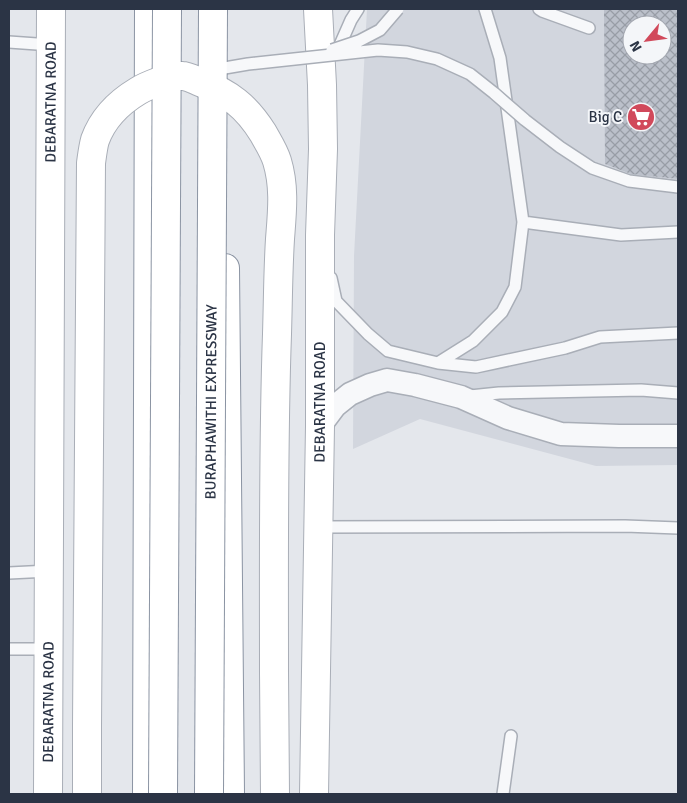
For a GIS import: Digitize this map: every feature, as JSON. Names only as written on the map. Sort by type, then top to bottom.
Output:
[{"type":"main road","name":"DEBARATNA ROAD","points":[[48,794],[51,9]]},
{"type":"main road","points":[[147,794],[149,9]]},
{"type":"main road","points":[[163,794],[167,9]]},
{"type":"main road","name":"BURAPHAWITHI EXPRESSWAY","points":[[208,794],[213,9]]},
{"type":"main road","points":[[225,9],[225,364],[230,794]]},
{"type":"main road","name":"DEBARATNA ROAD","points":[[314,794],[319,527],[320,235],[323,149],[319,12]]},
{"type":"main road","points":[[87,794],[91,163],[95,142],[102,125],[113,110],[142,88],[158,81],[182,76],[215,88],[244,107],[269,142],[277,161],[282,184],[275,401],[275,794]]},
{"type":"street","points":[[320,426],[336,406],[350,394],[387,380],[461,397],[508,418],[561,434],[678,436]]},
{"type":"lane","points":[[322,85],[351,20],[358,9]]},
{"type":"lane","points":[[308,57],[359,41],[380,30],[398,9]]},
{"type":"lane","points":[[438,363],[473,341],[502,312],[515,287],[523,222],[500,58],[485,9]]},
{"type":"lane","points":[[539,9],[589,28]]},
{"type":"lane","points":[[9,42],[51,45]]},
{"type":"lane","points":[[182,76],[248,64],[308,57],[378,50],[407,52],[436,59],[470,74],[560,147],[592,168],[629,181],[678,187]]},
{"type":"lane","points":[[523,222],[621,234],[678,232]]},
{"type":"lane","points":[[320,235],[336,301],[368,334],[388,351],[438,363],[476,367],[565,348],[600,337],[678,333]]},
{"type":"lane","points":[[461,397],[509,393],[641,390],[678,393]]},
{"type":"lane","points":[[319,527],[625,526],[678,528]]},
{"type":"lane","points":[[9,573],[49,571]]},
{"type":"lane","points":[[9,649],[49,649]]},
{"type":"lane","points":[[503,794],[511,736]]},
{"type":"shaded area","points":[[367,9],[678,9],[678,465],[596,466],[420,419],[353,449],[354,256]]},
{"type":"building","name":"Big C","points":[[604,9],[678,9],[678,179],[631,174],[605,164]]},
{"type":"place","name":"Big C","points":[[641,117]]}]
